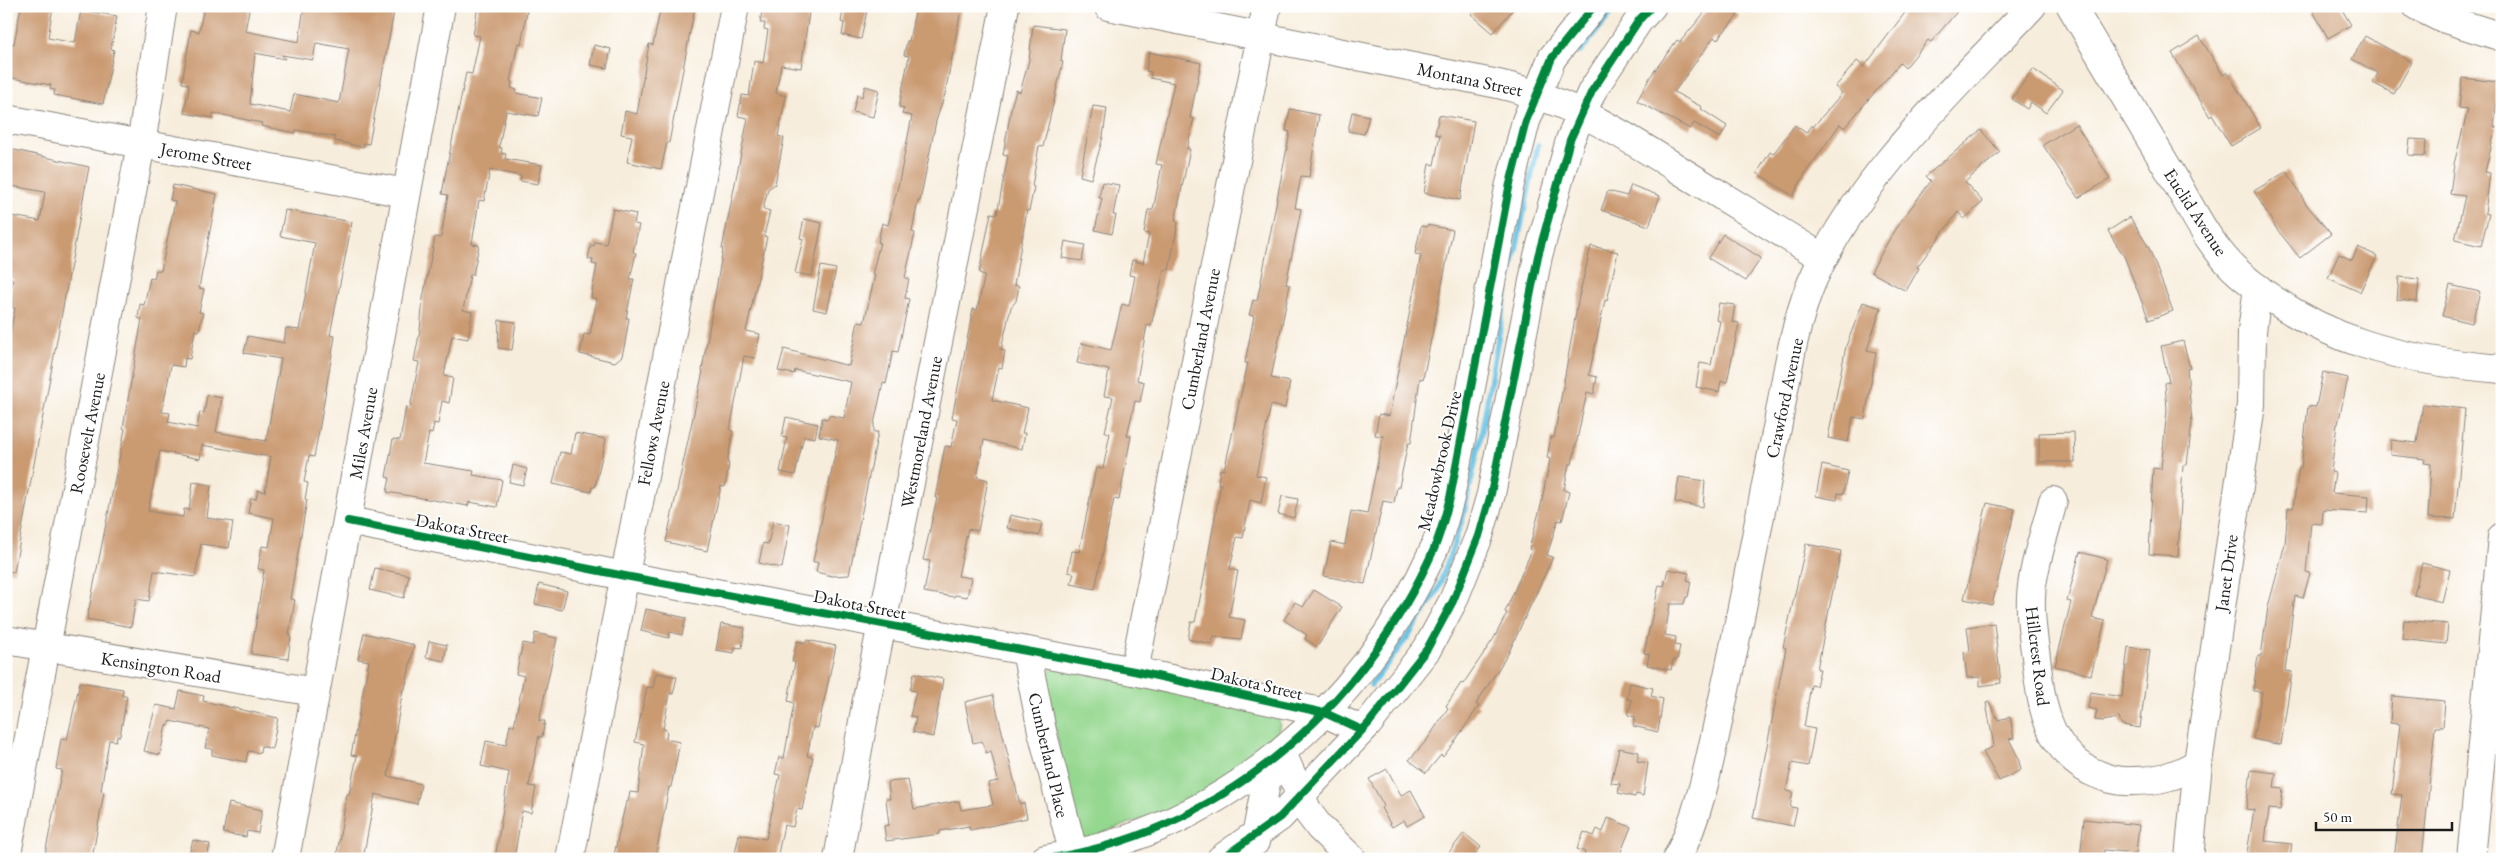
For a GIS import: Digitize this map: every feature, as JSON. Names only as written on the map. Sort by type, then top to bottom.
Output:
[{"type":"street","name":"Roosevelt Avenue","points":[[6,859],[141,144],[163,6]]},
{"type":"street","name":"Miles Avenue","points":[[285,859],[441,6]]},
{"type":"street","name":"Fellows Avenue","points":[[570,859],[735,6]]},
{"type":"street","name":"Westmoreland Avenue","points":[[838,859],[1005,6]]},
{"type":"street","name":"Montana Street","points":[[1108,6],[1498,84],[1536,94],[1582,113],[1620,132],[1823,258]]},
{"type":"street","name":"Cumberland Avenue","points":[[1134,671],[1266,6]]},
{"type":"street","name":"Meadowbrook Drive","points":[[1045,859],[1074,857],[1118,844],[1178,820],[1216,799],[1276,758],[1325,713],[1394,625],[1434,548],[1450,498],[1508,188],[1526,121],[1552,58],[1594,6]]},
{"type":"street","points":[[1221,859],[1254,847],[1362,730],[1427,649],[1453,601],[1479,536],[1491,494],[1538,256],[1560,171],[1592,91],[1639,20],[1652,6]]},
{"type":"street","name":"Crawford Avenue","points":[[1677,859],[1705,783],[1740,621],[1791,356],[1810,287],[1837,231],[1857,203],[1916,131],[2032,6]]},
{"type":"street","name":"Euclid Avenue","points":[[2071,6],[2208,236],[2240,274],[2298,317],[2320,328],[2385,352],[2471,366],[2502,368]]},
{"type":"street","points":[[2417,6],[2439,17],[2502,37]]},
{"type":"street","name":"Jerome Street","points":[[6,120],[406,194]]},
{"type":"street","name":"Janet Drive","points":[[2189,859],[2198,763],[2251,405],[2252,331],[2258,288]]},
{"type":"street","name":"Hillcrest Road","points":[[2053,501],[2031,594],[2030,617],[2040,693],[2047,721],[2060,747],[2078,764],[2105,778],[2120,782],[2155,781],[2183,772],[2198,763]]},
{"type":"street","name":"Dakota Street","points":[[348,521],[625,576],[1134,671],[1325,713],[1362,730]]},
{"type":"street","points":[[2471,859],[2502,537]]},
{"type":"street","name":"Kensington Road","points":[[6,640],[315,692]]},
{"type":"street","name":"Cumberland Place","points":[[1026,651],[1042,732],[1074,857]]},
{"type":"street","points":[[1276,758],[1301,796],[1308,812],[1320,828],[1352,859]]},
{"type":"street","points":[[1254,847],[1276,758]]},
{"type":"green space","points":[[1054,667],[1276,714],[1280,723],[1278,732],[1240,770],[1193,801],[1085,839],[1076,830],[1045,676]]},
{"type":"building","points":[[21,6],[53,6],[48,38],[75,43],[81,10],[117,16],[111,49],[114,50],[103,104],[54,95],[55,90],[50,89],[51,85],[6,77],[6,42],[14,44]]},
{"type":"building","points":[[204,6],[229,6],[249,10],[245,31],[299,42],[304,6],[395,6],[369,144],[364,143],[363,147],[335,141],[335,137],[296,130],[296,133],[261,126],[262,123],[213,113],[213,118],[184,113],[189,87],[188,84],[182,83],[191,30],[199,32]],"holes":[[[316,43],[349,49],[339,103],[294,94],[290,112],[250,104],[255,53],[285,59],[282,55],[313,60]]]},
{"type":"building","points":[[478,6],[528,6],[521,44],[518,43],[510,81],[512,82],[511,88],[517,90],[516,93],[542,98],[538,116],[506,111],[499,147],[502,148],[501,153],[506,154],[505,159],[542,165],[538,184],[520,181],[521,176],[490,170],[484,201],[479,200],[472,244],[479,245],[473,275],[470,275],[463,310],[472,312],[468,339],[452,336],[444,376],[453,378],[449,403],[442,401],[438,424],[434,423],[432,434],[429,433],[423,463],[474,471],[473,475],[502,480],[497,507],[469,502],[468,506],[387,492],[390,478],[386,477],[393,439],[400,440],[406,407],[410,408],[419,362],[414,361],[420,330],[423,298],[435,237],[441,238],[448,195],[442,194],[446,171],[466,73],[472,74],[480,36],[473,35]]},
{"type":"building","points":[[661,6],[695,6],[669,143],[667,143],[661,169],[627,162],[632,136],[621,134],[625,111],[637,114],[649,44],[653,45]]},
{"type":"building","points":[[763,6],[783,6],[809,12],[801,68],[781,65],[776,93],[786,96],[778,136],[784,138],[775,184],[768,189],[763,209],[770,211],[764,236],[767,237],[746,331],[760,334],[755,358],[744,356],[730,430],[733,431],[725,487],[721,486],[707,551],[666,542],[703,371],[722,249],[748,118],[738,116],[742,95],[749,96],[754,61],[763,63],[768,30],[764,29],[765,23],[760,23]]},
{"type":"building","points":[[844,6],[868,6],[861,39],[842,35],[844,23],[841,22]]},
{"type":"building","points":[[924,6],[945,6],[961,10],[945,94],[936,121],[912,232],[915,233],[905,278],[909,279],[905,298],[909,299],[898,352],[893,351],[886,384],[883,383],[874,424],[874,432],[878,432],[849,575],[832,576],[816,572],[818,562],[813,562],[838,440],[819,436],[822,418],[828,419],[829,415],[844,418],[851,382],[795,370],[794,374],[778,371],[784,349],[849,366],[858,321],[864,323],[875,275],[872,275],[880,242],[878,242],[882,223],[888,225],[899,182],[912,116],[902,114],[904,108],[899,107],[909,56],[904,55],[916,8],[923,9]]},
{"type":"building","points":[[1477,6],[1516,6],[1493,33],[1471,14]]},
{"type":"building","points":[[1710,6],[1728,6],[1738,15],[1717,40],[1714,37],[1674,92],[1702,107],[1701,109],[1727,126],[1720,138],[1694,123],[1690,129],[1637,101],[1650,77],[1677,40],[1680,42]]},
{"type":"building","points":[[1910,6],[1962,6],[1931,42],[1928,40],[1905,68],[1900,63],[1844,128],[1840,124],[1805,174],[1793,196],[1757,173],[1770,152],[1773,154],[1795,125],[1806,133],[1811,125],[1813,127],[1842,93],[1835,87],[1857,61],[1864,67]]},
{"type":"building","points":[[2321,6],[2340,6],[2351,25],[2328,38],[2313,11]]},
{"type":"building","points":[[1033,25],[1065,29],[1061,61],[1063,62],[1043,147],[1039,146],[1032,186],[1034,187],[1029,211],[1027,210],[1014,285],[1019,286],[1016,301],[1011,307],[1001,350],[1005,351],[1002,368],[999,367],[992,400],[1028,408],[1022,433],[1025,433],[1022,449],[984,440],[977,477],[988,480],[978,531],[968,529],[958,576],[971,578],[967,597],[955,595],[954,597],[924,592],[930,561],[923,560],[937,498],[935,498],[945,446],[951,447],[957,419],[952,418],[973,309],[977,310],[985,275],[979,273],[991,213],[997,214],[1008,156],[1003,155],[1012,104],[1016,90],[1020,92],[1029,60]]},
{"type":"building","points":[[2199,36],[2223,75],[2227,72],[2261,128],[2231,146],[2212,115],[2210,117],[2172,53]]},
{"type":"building","points":[[2365,36],[2412,62],[2394,94],[2373,83],[2378,73],[2352,59]]},
{"type":"building","points":[[594,45],[611,49],[607,68],[590,65]]},
{"type":"building","points":[[1149,52],[1201,63],[1190,118],[1194,118],[1187,149],[1190,149],[1175,221],[1178,222],[1169,270],[1164,270],[1151,326],[1147,325],[1137,380],[1144,382],[1140,402],[1135,401],[1127,436],[1131,436],[1119,500],[1114,499],[1095,589],[1071,584],[1074,573],[1068,572],[1072,551],[1079,552],[1096,468],[1103,469],[1110,433],[1105,432],[1113,397],[1104,396],[1109,370],[1077,363],[1081,343],[1111,350],[1122,304],[1129,306],[1135,276],[1129,275],[1132,260],[1143,263],[1149,234],[1144,233],[1148,210],[1153,210],[1162,165],[1156,164],[1174,83],[1150,78],[1151,72],[1146,71]]},
{"type":"building","points":[[2033,69],[2063,90],[2046,113],[2031,102],[2027,109],[2012,99]]},
{"type":"building","points":[[2462,78],[2499,82],[2494,127],[2496,127],[2485,172],[2490,173],[2485,213],[2489,214],[2481,246],[2455,240],[2465,196],[2450,194],[2454,164],[2468,109],[2459,108]]},
{"type":"building","points":[[865,86],[879,90],[873,117],[853,112],[857,95],[862,97]]},
{"type":"building","points":[[1093,106],[1107,108],[1103,137],[1091,179],[1080,176]]},
{"type":"building","points":[[1290,109],[1319,115],[1309,177],[1301,176],[1295,208],[1301,209],[1286,284],[1290,285],[1271,378],[1290,382],[1285,408],[1271,405],[1256,475],[1266,477],[1261,503],[1250,500],[1243,538],[1237,537],[1230,569],[1238,571],[1229,617],[1245,620],[1241,639],[1213,636],[1212,644],[1188,639],[1191,622],[1195,622],[1202,589],[1221,484],[1218,484],[1220,469],[1224,470],[1248,363],[1245,363],[1254,316],[1249,315],[1253,300],[1257,301],[1263,271],[1290,132],[1286,131]]},
{"type":"building","points":[[1352,112],[1369,116],[1364,134],[1348,131]]},
{"type":"building","points":[[1439,115],[1474,121],[1460,200],[1424,193],[1429,164],[1434,165],[1440,135],[1435,134]]},
{"type":"building","points":[[2076,124],[2110,179],[2078,198],[2043,145]]},
{"type":"building","points":[[1981,130],[2000,152],[1965,182],[1983,202],[1964,219],[1958,212],[1917,267],[1919,268],[1906,291],[1871,272],[1895,229],[1931,181],[1926,176]]},
{"type":"building","points":[[2410,139],[2426,140],[2425,156],[2408,155]]},
{"type":"building","points":[[6,148],[89,167],[14,572],[6,571],[6,355],[15,308],[12,308],[13,300],[9,299],[13,279],[6,278],[6,215],[40,221],[45,192],[6,185]]},
{"type":"building","points":[[2287,171],[2306,204],[2331,234],[2300,258],[2276,228],[2254,191]]},
{"type":"building","points":[[1102,182],[1119,185],[1113,215],[1116,215],[1112,234],[1095,230],[1102,198],[1099,198]]},
{"type":"building","points":[[173,185],[217,194],[199,288],[204,289],[199,312],[203,313],[199,331],[195,330],[190,359],[185,358],[184,367],[171,365],[162,412],[170,413],[168,422],[197,428],[200,412],[204,413],[207,395],[222,398],[216,432],[266,441],[281,359],[244,353],[248,336],[284,343],[286,328],[299,330],[315,243],[280,236],[285,210],[352,222],[330,335],[335,336],[320,425],[314,457],[309,456],[304,482],[308,483],[305,499],[307,500],[290,599],[295,600],[289,634],[291,635],[288,659],[251,654],[264,570],[258,569],[262,546],[269,547],[274,518],[248,513],[251,498],[256,499],[258,490],[265,492],[271,457],[202,445],[200,459],[160,451],[148,511],[183,517],[184,509],[189,510],[193,482],[211,485],[207,518],[233,522],[229,548],[201,544],[195,577],[154,571],[149,601],[136,599],[131,627],[87,619],[125,429],[123,428],[142,319],[138,318],[140,304],[144,305],[150,278],[154,279],[156,270],[161,271],[175,201],[170,200]]},
{"type":"building","points":[[1631,185],[1660,196],[1649,226],[1601,210],[1608,191],[1627,196]]},
{"type":"building","points":[[613,209],[636,214],[634,224],[639,225],[633,252],[636,253],[630,279],[634,279],[626,318],[629,318],[625,343],[622,356],[615,362],[580,354],[584,334],[590,335],[597,299],[591,297],[597,265],[592,264],[593,260],[588,259],[591,245],[594,246],[595,242],[606,244]]},
{"type":"building","points":[[2130,217],[2149,248],[2173,311],[2149,320],[2124,256],[2108,231]]},
{"type":"building","points":[[804,219],[822,223],[812,276],[795,273],[803,239],[800,238]]},
{"type":"building","points":[[1427,225],[1453,230],[1423,379],[1420,378],[1411,443],[1408,443],[1399,487],[1397,487],[1394,503],[1383,501],[1365,584],[1324,576],[1331,542],[1345,545],[1351,511],[1367,514],[1383,436],[1375,435],[1379,414],[1389,416],[1421,255],[1415,254],[1421,226],[1426,227]]},
{"type":"building","points":[[1723,234],[1761,258],[1746,281],[1708,258]]},
{"type":"building","points":[[1065,241],[1085,245],[1082,261],[1062,258]]},
{"type":"building","points":[[1591,246],[1618,252],[1607,301],[1605,300],[1589,375],[1597,377],[1594,394],[1587,392],[1572,464],[1569,464],[1564,490],[1569,492],[1562,521],[1558,520],[1547,555],[1553,557],[1508,654],[1476,704],[1479,706],[1443,757],[1441,755],[1426,773],[1409,760],[1427,740],[1448,708],[1446,706],[1461,683],[1463,684],[1494,638],[1507,613],[1505,612],[1532,550],[1529,549],[1541,505],[1550,459],[1547,458],[1551,437],[1554,438],[1578,301]]},
{"type":"building","points":[[2358,247],[2377,256],[2360,292],[2328,278],[2339,254],[2352,260]]},
{"type":"building","points":[[821,266],[836,269],[827,312],[813,309]]},
{"type":"building","points":[[2399,277],[2419,279],[2417,302],[2397,300]]},
{"type":"building","points":[[2450,285],[2480,292],[2472,323],[2442,316]]},
{"type":"building","points":[[1863,302],[1881,308],[1867,350],[1876,352],[1865,419],[1853,417],[1848,442],[1828,438],[1846,346]]},
{"type":"building","points":[[1719,303],[1735,305],[1732,322],[1739,323],[1727,382],[1721,381],[1719,392],[1696,387],[1700,363],[1711,365],[1720,321],[1716,320]]},
{"type":"building","points":[[499,320],[516,322],[512,350],[498,348]]},
{"type":"building","points":[[2183,341],[2190,368],[2187,369],[2192,422],[2187,465],[2183,465],[2178,556],[2149,554],[2153,468],[2161,469],[2167,410],[2165,383],[2169,382],[2161,346]]},
{"type":"building","points":[[2323,372],[2348,378],[2337,424],[2331,472],[2335,473],[2332,493],[2369,496],[2368,513],[2323,510],[2322,524],[2311,523],[2306,572],[2310,573],[2303,598],[2295,596],[2285,671],[2292,672],[2281,745],[2253,739],[2262,692],[2253,691],[2258,656],[2261,656],[2268,607],[2285,544],[2288,508],[2293,508],[2299,468],[2301,468],[2308,406],[2316,407]]},
{"type":"building","points":[[2423,404],[2465,409],[2455,519],[2428,518],[2431,464],[2424,463],[2425,459],[2390,455],[2391,440],[2417,443]]},
{"type":"building","points":[[786,417],[818,424],[815,438],[804,436],[795,475],[780,472],[787,438],[782,437]]},
{"type":"building","points":[[2074,432],[2075,462],[2039,462],[2039,433]]},
{"type":"building","points":[[575,433],[606,439],[595,487],[592,487],[591,492],[553,484],[560,452],[571,454]]},
{"type":"building","points":[[513,465],[527,469],[523,485],[509,482]]},
{"type":"building","points":[[1822,465],[1848,471],[1843,494],[1838,493],[1837,500],[1816,496]]},
{"type":"building","points":[[1679,477],[1705,481],[1703,507],[1675,502]]},
{"type":"building","points":[[1282,496],[1298,499],[1294,518],[1278,514]]},
{"type":"building","points":[[1987,503],[2015,509],[1992,605],[1964,599]]},
{"type":"building","points":[[1010,515],[1042,522],[1039,536],[1007,528]]},
{"type":"building","points":[[773,521],[790,525],[782,568],[759,563],[763,543],[768,544]]},
{"type":"building","points":[[1806,544],[1841,551],[1817,669],[1820,669],[1816,686],[1811,685],[1804,727],[1815,729],[1808,766],[1792,763],[1786,791],[1793,792],[1790,807],[1797,808],[1793,826],[1753,818],[1786,648],[1783,647]]},
{"type":"building","points":[[2080,552],[2107,559],[2092,618],[2105,621],[2091,675],[2055,666],[2071,602],[2067,601]]},
{"type":"building","points":[[2422,563],[2450,570],[2442,602],[2414,595]]},
{"type":"building","points":[[375,568],[409,575],[404,598],[370,590]]},
{"type":"building","points":[[1668,569],[1689,573],[1687,580],[1691,581],[1688,597],[1686,597],[1684,604],[1670,604],[1665,635],[1676,637],[1675,645],[1680,646],[1677,660],[1673,660],[1671,670],[1647,665],[1649,654],[1644,653],[1659,585],[1664,586]]},
{"type":"building","points":[[539,584],[567,591],[562,610],[535,604]]},
{"type":"building","points":[[1314,590],[1342,607],[1317,647],[1305,639],[1307,635],[1284,620],[1295,602],[1303,607]]},
{"type":"building","points":[[646,609],[686,618],[682,635],[670,632],[669,638],[641,631]]},
{"type":"building","points":[[2404,620],[2448,624],[2446,644],[2402,639]]},
{"type":"building","points":[[1994,623],[2001,683],[1980,686],[1980,677],[1967,678],[1964,652],[1970,651],[1967,627]]},
{"type":"building","points":[[721,624],[745,628],[742,648],[735,647],[734,653],[716,650]]},
{"type":"building","points":[[364,633],[414,645],[405,689],[403,689],[388,776],[421,784],[417,804],[375,794],[363,859],[336,859],[347,794],[349,794],[357,756],[351,755],[369,661],[358,659]]},
{"type":"building","points":[[535,633],[557,638],[539,721],[545,721],[542,737],[539,736],[529,786],[536,787],[531,813],[522,811],[514,859],[495,859],[509,772],[481,766],[486,741],[506,745],[510,725],[514,726],[524,676],[516,674],[523,643],[533,645]]},
{"type":"building","points":[[807,640],[836,646],[818,728],[813,727],[807,756],[813,757],[802,810],[797,809],[793,827],[784,825],[777,859],[734,859],[739,834],[766,839],[780,775],[775,774],[779,757],[784,758],[794,703],[788,701],[795,662],[792,662],[797,641],[806,643]]},
{"type":"building","points":[[429,641],[447,645],[444,661],[426,657]]},
{"type":"building","points":[[2128,647],[2150,650],[2140,728],[2122,725],[2119,718],[2103,721],[2095,720],[2097,710],[2088,708],[2091,692],[2122,697]]},
{"type":"building","points":[[656,673],[677,677],[673,694],[670,693],[663,729],[667,730],[666,739],[680,742],[655,859],[613,859],[626,802],[628,802],[630,792],[638,793],[644,744],[635,742],[647,687],[653,688]]},
{"type":"building","points":[[914,673],[943,679],[933,737],[913,732],[916,717],[910,716],[916,691],[910,690]]},
{"type":"building","points":[[80,682],[123,689],[122,696],[127,696],[120,736],[117,736],[116,741],[109,740],[101,791],[104,792],[92,859],[44,859],[62,770],[56,769],[61,739],[67,740]]},
{"type":"building","points":[[1630,683],[1653,688],[1651,696],[1663,699],[1658,732],[1633,726],[1635,717],[1628,715],[1632,700],[1627,699]]},
{"type":"building","points":[[180,691],[204,696],[203,701],[278,718],[272,749],[261,746],[260,753],[248,751],[246,762],[212,755],[212,749],[205,748],[209,729],[170,721],[169,726],[166,725],[160,755],[144,751],[156,705],[176,709]]},
{"type":"building","points":[[993,695],[1020,804],[1024,803],[1027,818],[970,830],[969,826],[940,831],[940,834],[886,841],[884,826],[889,825],[886,799],[890,799],[888,782],[908,780],[914,809],[959,801],[961,810],[993,805],[988,783],[998,781],[991,751],[986,753],[982,741],[973,743],[965,702]]},
{"type":"building","points":[[2392,696],[2445,701],[2443,727],[2435,727],[2422,859],[2394,859],[2402,795],[2392,794],[2400,724],[2390,723]]},
{"type":"building","points":[[1989,702],[1998,720],[2010,717],[2014,738],[2009,739],[2018,757],[2021,770],[1999,781],[1983,752],[1994,746],[1986,703]]},
{"type":"building","points":[[1619,748],[1639,752],[1637,761],[1648,763],[1643,796],[1636,794],[1635,797],[1618,793],[1620,784],[1611,783]]},
{"type":"building","points":[[1387,769],[1401,795],[1411,790],[1425,816],[1407,826],[1404,820],[1392,827],[1381,808],[1384,806],[1369,779]]},
{"type":"building","points":[[2251,770],[2276,773],[2274,788],[2283,789],[2280,810],[2269,809],[2265,841],[2292,844],[2290,859],[2246,859],[2254,810],[2246,809]]},
{"type":"building","points":[[229,803],[262,810],[258,833],[247,831],[246,837],[223,833]]},
{"type":"building","points":[[1608,818],[1631,827],[1618,859],[1583,859],[1585,852],[1577,849],[1584,832],[1594,836],[1597,829],[1603,832]]},
{"type":"building","points":[[2084,819],[2139,825],[2136,853],[2104,850],[2103,859],[2080,859]]},
{"type":"building","points":[[1464,833],[1481,847],[1471,859],[1444,859]]},
{"type":"building","points":[[193,840],[210,844],[207,859],[188,859]]},
{"type":"waterway","points":[[1580,52],[1617,6]]},
{"type":"waterway","points":[[1371,685],[1409,635],[1438,590],[1463,517],[1481,436],[1502,315],[1538,145]]},
{"type":"cycle path","points":[[1045,859],[1109,845],[1170,822],[1226,792],[1278,754],[1326,711],[1368,661],[1404,607],[1434,549],[1450,498],[1509,188],[1526,121],[1552,58],[1594,6]]},
{"type":"cycle path","points":[[1221,859],[1280,817],[1368,724],[1427,649],[1453,601],[1479,536],[1491,494],[1538,256],[1570,140],[1592,91],[1639,20],[1652,6]]},
{"type":"cycle path","points":[[348,521],[625,576],[1134,671],[1325,713],[1362,730]]}]
